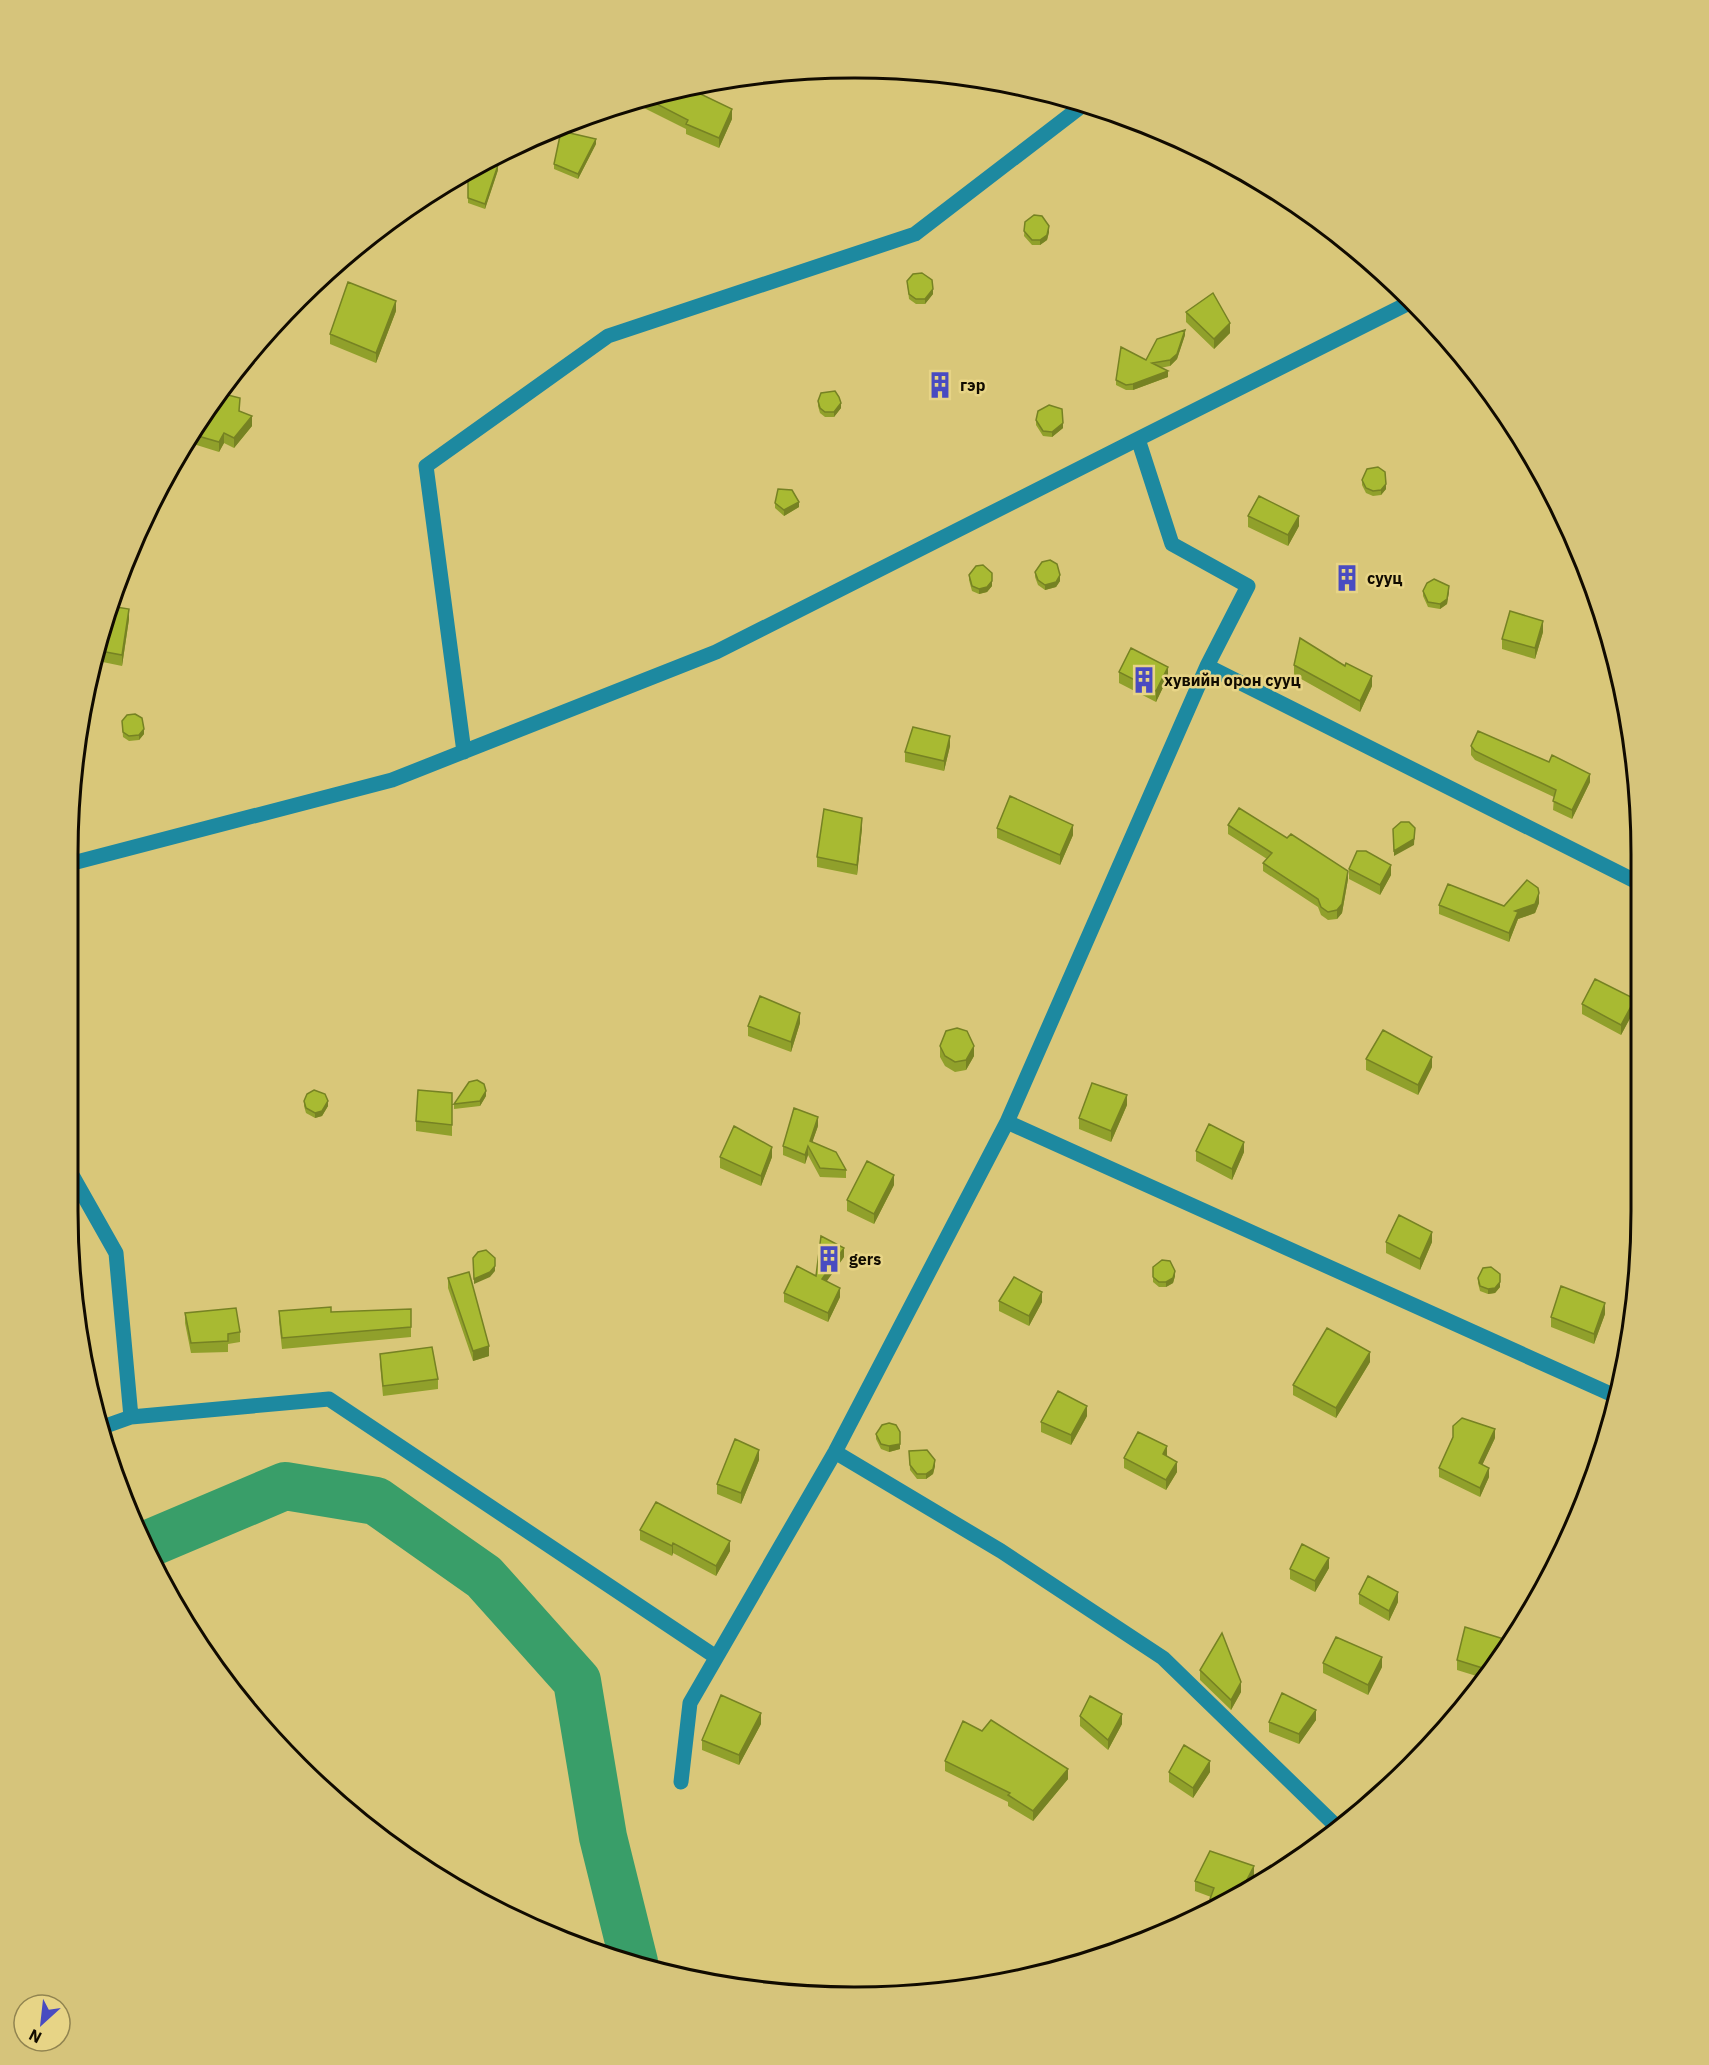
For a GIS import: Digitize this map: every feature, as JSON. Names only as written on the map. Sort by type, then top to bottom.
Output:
[{"type":"street","points":[[464,752],[426,466],[608,336],[915,234],[1076,110]]},
{"type":"street","points":[[78,862],[392,780],[716,652],[1404,305]]},
{"type":"street","points":[[681,1782],[690,1703],[835,1452],[1007,1122],[1207,666],[1248,586],[1172,544],[1138,439]]},
{"type":"street","points":[[1207,666],[1631,879]]},
{"type":"street","points":[[1007,1122],[1609,1393]]},
{"type":"street","points":[[78,1186],[116,1253],[131,1417]]},
{"type":"street","points":[[108,1425],[131,1417],[329,1399],[716,1657]]},
{"type":"street","points":[[835,1452],[1001,1551],[1163,1658],[1332,1822]]},
{"type":"building","points":[[700,94],[732,109],[719,138],[686,124],[688,120],[656,104]]},
{"type":"building","points":[[568,133],[596,139],[578,174],[554,164],[560,136]]},
{"type":"building","points":[[498,165],[485,204],[468,198],[468,181]]},
{"type":"building","points":[[1034,215],[1042,216],[1049,226],[1047,235],[1040,240],[1032,240],[1024,231],[1025,222]]},
{"type":"building","points":[[922,273],[932,280],[933,289],[925,299],[916,299],[909,294],[907,281],[913,274]]},
{"type":"building","points":[[348,282],[396,301],[376,353],[330,334]]},
{"type":"building","points":[[1213,293],[1230,323],[1214,339],[1186,312]]},
{"type":"building","points":[[1185,330],[1177,354],[1170,360],[1152,363],[1168,371],[1133,384],[1126,385],[1116,380],[1121,347],[1146,360],[1157,339]]},
{"type":"building","points":[[835,391],[841,403],[834,412],[825,412],[820,408],[818,401],[821,393]]},
{"type":"building","points":[[229,395],[240,398],[239,411],[252,416],[234,438],[224,433],[219,442],[200,437]]},
{"type":"building","points":[[1049,405],[1062,409],[1063,423],[1052,432],[1043,431],[1036,420],[1038,411]]},
{"type":"building","points":[[1378,467],[1385,472],[1386,484],[1381,490],[1373,491],[1366,488],[1362,480],[1367,469]]},
{"type":"building","points":[[778,489],[792,490],[799,502],[784,510],[775,503]]},
{"type":"building","points":[[1259,496],[1299,516],[1288,535],[1248,516]]},
{"type":"building","points":[[1050,560],[1057,564],[1060,575],[1056,582],[1045,585],[1038,580],[1035,572],[1042,562]]},
{"type":"building","points":[[983,565],[992,573],[992,581],[987,587],[979,589],[972,586],[969,575],[976,566]]},
{"type":"building","points":[[1434,579],[1449,586],[1447,599],[1440,604],[1428,602],[1423,591],[1427,583]]},
{"type":"building","points":[[118,607],[129,609],[122,655],[105,652]]},
{"type":"building","points":[[1510,611],[1543,621],[1535,648],[1502,639]]},
{"type":"building","points":[[1300,638],[1345,666],[1346,663],[1372,676],[1360,701],[1294,665]]},
{"type":"building","points":[[1131,648],[1168,667],[1156,691],[1119,672]]},
{"type":"building","points":[[135,714],[142,718],[144,729],[139,735],[129,736],[123,732],[122,721],[127,715]]},
{"type":"building","points":[[913,727],[950,736],[944,761],[905,752]]},
{"type":"building","points":[[1478,731],[1549,762],[1552,755],[1590,774],[1572,810],[1553,801],[1556,790],[1475,751],[1471,746]]},
{"type":"building","points":[[1010,796],[1073,825],[1060,855],[997,828]]},
{"type":"building","points":[[1239,808],[1287,838],[1291,834],[1348,871],[1342,904],[1337,910],[1328,912],[1321,907],[1318,899],[1263,863],[1272,853],[1228,825]]},
{"type":"building","points":[[824,809],[862,818],[857,865],[817,857]]},
{"type":"building","points":[[1401,822],[1409,822],[1415,828],[1414,839],[1394,851],[1393,829]]},
{"type":"building","points":[[1357,851],[1366,851],[1391,865],[1380,885],[1349,869]]},
{"type":"building","points":[[1527,880],[1538,888],[1539,893],[1535,904],[1515,911],[1518,912],[1509,933],[1439,905],[1448,884],[1504,906]]},
{"type":"building","points":[[1595,979],[1631,997],[1631,1006],[1621,1025],[1582,1004]]},
{"type":"building","points":[[760,996],[800,1013],[791,1042],[748,1026]]},
{"type":"building","points":[[957,1028],[967,1031],[974,1046],[966,1060],[955,1062],[945,1056],[940,1046],[946,1031]]},
{"type":"building","points":[[1383,1030],[1432,1057],[1418,1085],[1366,1059]]},
{"type":"building","points":[[477,1080],[484,1084],[486,1091],[480,1101],[454,1104],[469,1082]]},
{"type":"building","points":[[1092,1083],[1127,1095],[1111,1131],[1079,1118]]},
{"type":"building","points":[[314,1090],[325,1094],[328,1101],[322,1111],[315,1113],[306,1108],[304,1101],[307,1094]]},
{"type":"building","points":[[418,1090],[452,1093],[452,1125],[416,1121]]},
{"type":"building","points":[[794,1108],[818,1117],[810,1141],[836,1152],[846,1170],[820,1168],[808,1146],[805,1155],[783,1146]]},
{"type":"building","points":[[1209,1124],[1244,1142],[1232,1169],[1196,1151]]},
{"type":"building","points":[[734,1126],[772,1147],[761,1176],[720,1157]]},
{"type":"building","points":[[867,1161],[894,1175],[874,1214],[847,1200]]},
{"type":"building","points":[[1399,1215],[1432,1232],[1420,1259],[1386,1242]]},
{"type":"building","points":[[821,1236],[844,1248],[822,1279],[840,1288],[828,1313],[784,1293],[797,1266],[816,1276]]},
{"type":"building","points":[[486,1250],[495,1258],[495,1266],[490,1272],[474,1279],[473,1258],[478,1252]]},
{"type":"building","points":[[1162,1260],[1170,1261],[1175,1271],[1173,1278],[1166,1282],[1159,1282],[1153,1277],[1153,1267]]},
{"type":"building","points":[[1491,1267],[1500,1274],[1500,1282],[1495,1288],[1488,1289],[1480,1286],[1478,1278],[1483,1268]]},
{"type":"building","points":[[469,1272],[489,1346],[473,1351],[448,1278]]},
{"type":"building","points":[[1014,1277],[1042,1292],[1029,1316],[999,1301]]},
{"type":"building","points":[[1561,1286],[1605,1303],[1594,1334],[1551,1317]]},
{"type":"building","points":[[331,1307],[331,1312],[411,1309],[411,1327],[282,1338],[279,1311]]},
{"type":"building","points":[[236,1308],[240,1332],[228,1334],[228,1341],[191,1343],[185,1313]]},
{"type":"building","points":[[1327,1328],[1370,1352],[1336,1408],[1293,1385]]},
{"type":"building","points":[[432,1347],[438,1379],[383,1386],[380,1354]]},
{"type":"building","points":[[1058,1391],[1087,1406],[1071,1435],[1041,1422]]},
{"type":"building","points":[[1462,1418],[1495,1429],[1479,1463],[1489,1468],[1480,1488],[1439,1468],[1453,1437],[1453,1426]]},
{"type":"building","points":[[889,1423],[896,1425],[900,1432],[900,1444],[889,1446],[881,1444],[876,1434],[882,1425]]},
{"type":"building","points":[[1138,1432],[1167,1446],[1163,1454],[1177,1462],[1166,1480],[1124,1458]]},
{"type":"building","points":[[735,1439],[759,1450],[741,1493],[717,1484]]},
{"type":"building","points":[[927,1450],[935,1460],[933,1469],[926,1474],[917,1474],[910,1465],[909,1451]]},
{"type":"building","points":[[656,1502],[730,1541],[716,1566],[673,1543],[672,1546],[640,1530]]},
{"type":"building","points":[[1302,1544],[1329,1558],[1315,1581],[1290,1569]]},
{"type":"building","points":[[1368,1576],[1398,1592],[1389,1611],[1359,1594]]},
{"type":"building","points":[[1465,1627],[1502,1639],[1482,1668],[1457,1660]]},
{"type":"building","points":[[1222,1633],[1241,1682],[1231,1700],[1200,1670]]},
{"type":"building","points":[[1336,1637],[1382,1657],[1368,1685],[1323,1663]]},
{"type":"building","points":[[1282,1693],[1316,1710],[1299,1734],[1269,1722]]},
{"type":"building","points":[[721,1695],[761,1713],[739,1755],[702,1740]]},
{"type":"building","points":[[1090,1696],[1122,1714],[1108,1740],[1080,1716]]},
{"type":"building","points":[[991,1720],[1068,1769],[1033,1811],[1008,1795],[1010,1793],[945,1761],[963,1721],[982,1731]]},
{"type":"building","points":[[1184,1745],[1210,1761],[1193,1788],[1169,1772]]},
{"type":"building","points":[[1210,1851],[1254,1866],[1246,1881],[1212,1900],[1210,1899],[1214,1888],[1195,1881]]},
{"type":"waterway","points":[[153,1542],[285,1486],[376,1501],[484,1577],[577,1681],[603,1837],[632,1954]]},
{"type":"place","name":"гэр","points":[[940,385]]},
{"type":"place","name":"сууц","points":[[1347,578]]},
{"type":"place","name":"хувийн орон сууц","points":[[1144,680]]},
{"type":"place","name":"gers","points":[[829,1259]]}]
